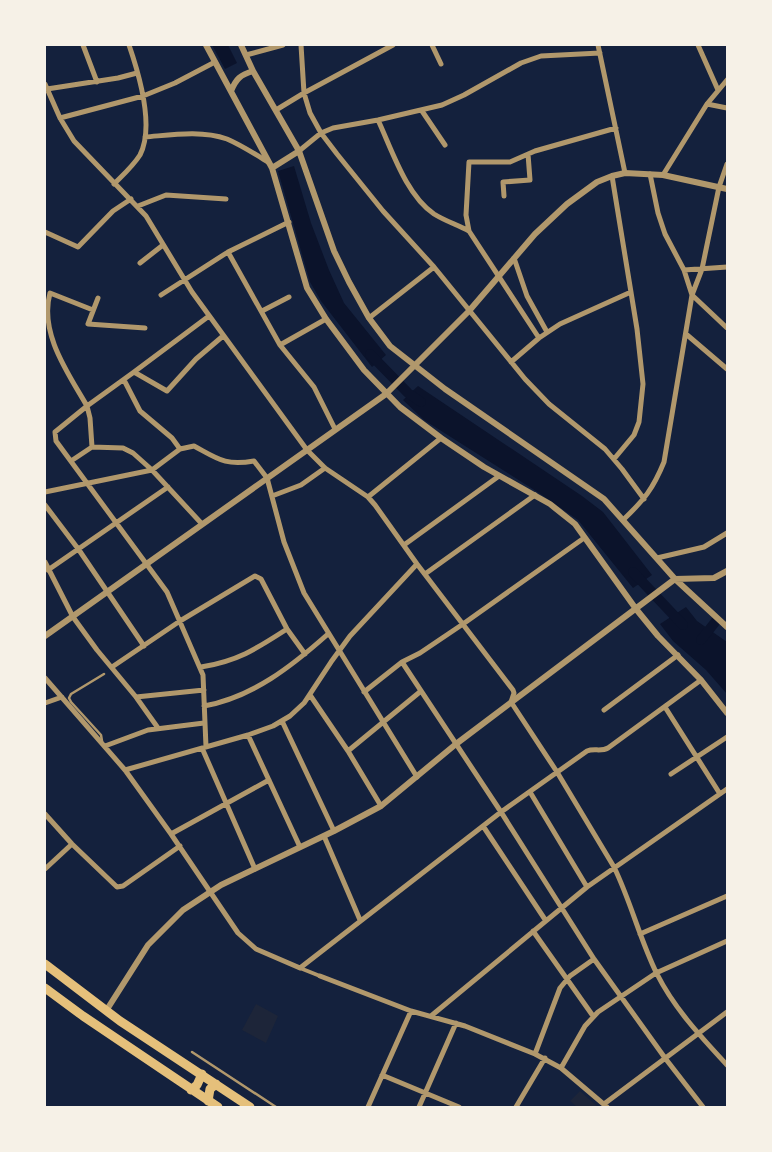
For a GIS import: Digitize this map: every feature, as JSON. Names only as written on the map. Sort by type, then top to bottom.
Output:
[{"type":"main road","points":[[45,964],[136,1032],[250,1107]]},
{"type":"main road","points":[[45,988],[83,1016],[218,1107]]},
{"type":"main road","points":[[191,1090],[197,1085],[202,1074]]},
{"type":"main road","points":[[208,1101],[210,1089],[216,1084]]},
{"type":"street","points":[[83,45],[97,82]]},
{"type":"street","points":[[114,184],[133,166],[141,152],[145,137],[146,120],[143,96],[129,45]]},
{"type":"street","points":[[206,45],[270,165],[289,222],[307,288],[326,319],[364,370],[400,407],[441,438],[500,476],[535,495],[575,524],[636,609],[701,680],[727,713]]},
{"type":"street","points":[[240,45],[298,151],[334,251],[369,318],[390,346],[414,367],[577,482],[604,498],[675,579],[727,627]]},
{"type":"street","points":[[246,55],[283,45]]},
{"type":"street","points":[[301,45],[304,93],[310,113],[321,132],[366,190],[434,267],[536,392],[595,440],[614,459],[644,499]]},
{"type":"street","points":[[375,45],[376,54]]},
{"type":"street","points":[[276,110],[393,45]]},
{"type":"street","points":[[432,45],[441,64]]},
{"type":"street","points":[[598,45],[625,173]]},
{"type":"street","points":[[698,45],[718,90]]},
{"type":"street","points":[[270,165],[298,151],[321,132],[422,111],[464,95],[531,59],[552,54],[600,52]]},
{"type":"street","points":[[60,118],[143,96],[175,83],[215,62]]},
{"type":"street","points":[[231,91],[237,78],[253,71]]},
{"type":"street","points":[[137,73],[97,82],[46,87],[60,118],[79,148],[138,206],[184,280],[307,450],[326,468],[368,497],[382,514],[417,564],[513,690],[511,702]]},
{"type":"street","points":[[663,175],[707,104],[727,80]]},
{"type":"street","points":[[707,104],[727,108]]},
{"type":"street","points":[[422,111],[445,145]]},
{"type":"street","points":[[378,120],[405,180],[423,205],[435,214],[469,231]]},
{"type":"street","points":[[539,338],[469,231],[466,215],[469,161],[510,162],[528,154],[616,128]]},
{"type":"street","points":[[145,137],[184,134],[210,135],[227,140],[270,165]]},
{"type":"street","points":[[504,196],[503,182],[530,180],[528,154]]},
{"type":"street","points":[[623,520],[644,499],[656,481],[664,462],[692,295],[702,269],[719,187],[727,164]]},
{"type":"street","points":[[45,636],[386,394],[469,312],[536,234],[567,204],[597,182],[625,173],[650,174],[663,175],[727,189]]},
{"type":"street","points":[[650,174],[660,220],[684,270],[692,295],[727,328]]},
{"type":"street","points":[[612,176],[641,360],[642,405],[634,435],[614,459]]},
{"type":"street","points":[[138,206],[166,195],[226,199]]},
{"type":"street","points":[[45,232],[77,247],[80,246],[113,211],[131,199]]},
{"type":"street","points":[[161,295],[228,252],[289,222]]},
{"type":"street","points":[[140,263],[163,245]]},
{"type":"street","points":[[228,252],[280,345],[309,380],[335,429]]},
{"type":"street","points":[[514,258],[527,296],[547,332]]},
{"type":"street","points":[[369,318],[434,267]]},
{"type":"street","points":[[684,270],[727,267]]},
{"type":"street","points":[[511,362],[547,332],[572,317],[631,292]]},
{"type":"street","points":[[92,447],[90,418],[87,406],[60,357],[47,325],[50,293],[93,310]]},
{"type":"street","points":[[262,312],[289,297]]},
{"type":"street","points":[[98,298],[88,324],[144,328]]},
{"type":"street","points":[[209,316],[54,432],[56,441],[167,592],[201,667],[204,690],[204,747],[254,869]]},
{"type":"street","points":[[280,345],[326,319]]},
{"type":"street","points":[[686,334],[727,370]]},
{"type":"street","points":[[134,372],[167,390],[196,359],[223,336]]},
{"type":"street","points":[[124,380],[140,410],[172,438],[180,449]]},
{"type":"street","points":[[368,497],[441,438]]},
{"type":"street","points":[[45,492],[152,470],[180,449],[194,446],[220,461],[233,464],[254,461],[267,478],[284,542],[296,576],[328,634],[418,777]]},
{"type":"street","points":[[71,461],[92,447],[123,448],[152,470],[202,524]]},
{"type":"street","points":[[272,496],[301,485],[326,468]]},
{"type":"street","points":[[404,545],[500,476]]},
{"type":"street","points":[[48,570],[168,487]]},
{"type":"street","points":[[425,574],[535,495]]},
{"type":"street","points":[[45,505],[79,550],[144,646]]},
{"type":"street","points":[[658,558],[704,547],[727,533]]},
{"type":"street","points":[[364,692],[402,662],[420,653],[463,624],[584,538]]},
{"type":"street","points":[[45,562],[73,616],[158,728]]},
{"type":"street","points":[[125,770],[248,735],[282,721],[298,710],[339,650],[360,624],[417,564]]},
{"type":"street","points":[[106,1010],[148,945],[182,910],[209,892],[381,806],[456,744],[675,579],[714,578],[727,571]]},
{"type":"street","points":[[112,667],[180,621],[255,576],[261,579],[287,628],[305,654]]},
{"type":"street","points":[[45,580],[52,577]]},
{"type":"street","points":[[201,667],[224,663],[246,655],[287,628]]},
{"type":"street","points":[[204,706],[226,701],[253,689],[278,674],[328,634]]},
{"type":"street","points":[[604,710],[678,655]]},
{"type":"street","points":[[402,662],[501,812],[594,959],[620,997],[703,1107]]},
{"type":"street","points":[[45,678],[125,770],[180,846],[238,934],[246,942],[266,955],[411,1011],[456,1023],[535,1054],[561,1068],[606,1105],[727,1012]]},
{"type":"street","points":[[300,968],[501,812],[587,751],[608,748],[701,680]]},
{"type":"street","points":[[136,697],[204,690]]},
{"type":"street","points":[[348,751],[421,692]]},
{"type":"street","points":[[310,695],[348,751],[381,806]]},
{"type":"street","points":[[45,703],[62,697]]},
{"type":"street","points":[[511,702],[557,772],[614,867],[656,973],[681,1012],[727,1065]]},
{"type":"street","points":[[665,707],[720,794]]},
{"type":"street","points":[[282,721],[334,831]]},
{"type":"street","points":[[104,744],[138,732],[204,723]]},
{"type":"street","points":[[248,735],[300,847]]},
{"type":"street","points":[[671,774],[727,737]]},
{"type":"street","points":[[171,834],[269,780]]},
{"type":"street","points":[[431,1016],[546,920],[614,867],[727,790]]},
{"type":"street","points":[[530,792],[588,887]]},
{"type":"street","points":[[45,814],[113,885],[120,888],[180,846]]},
{"type":"street","points":[[483,826],[546,920]]},
{"type":"street","points":[[324,836],[360,920]]},
{"type":"street","points":[[45,869],[72,844]]},
{"type":"street","points":[[640,934],[727,896]]},
{"type":"street","points":[[533,931],[593,1016]]},
{"type":"street","points":[[561,1068],[585,1026],[593,1016],[656,973],[727,940]]},
{"type":"street","points":[[535,1054],[557,993],[567,980],[594,959]]},
{"type":"street","points":[[368,1107],[411,1011]]},
{"type":"street","points":[[419,1107],[456,1023]]},
{"type":"street","points":[[516,1107],[544,1058]]},
{"type":"street","points":[[382,1075],[460,1107]]},
{"type":"lane","points":[[104,674],[71,694],[69,698],[70,702],[101,735],[104,744]]},
{"type":"lane","points":[[192,1052],[276,1107]]},
{"type":"shaded area","points":[[212,45],[228,45],[237,63],[225,69]]},
{"type":"shaded area","points":[[294,166],[311,223],[344,303],[386,355],[372,367],[321,301],[310,282],[278,171]]},
{"type":"shaded area","points":[[418,386],[603,512],[652,575],[633,588],[578,520],[424,420],[403,400]]},
{"type":"shaded area","points":[[686,607],[697,621],[727,642],[727,694],[706,670],[673,641],[660,624]]},
{"type":"shaded area","points":[[256,1004],[278,1016],[266,1043],[242,1030]]},
{"type":"shaded area","points":[[580,1091],[598,1107],[577,1107],[570,1101]]},
{"type":"waterway","points":[[370,354],[408,393],[421,402]]},
{"type":"waterway","points":[[633,572],[683,625]]},
{"type":"waterway","points":[[701,640],[716,621]]}]
